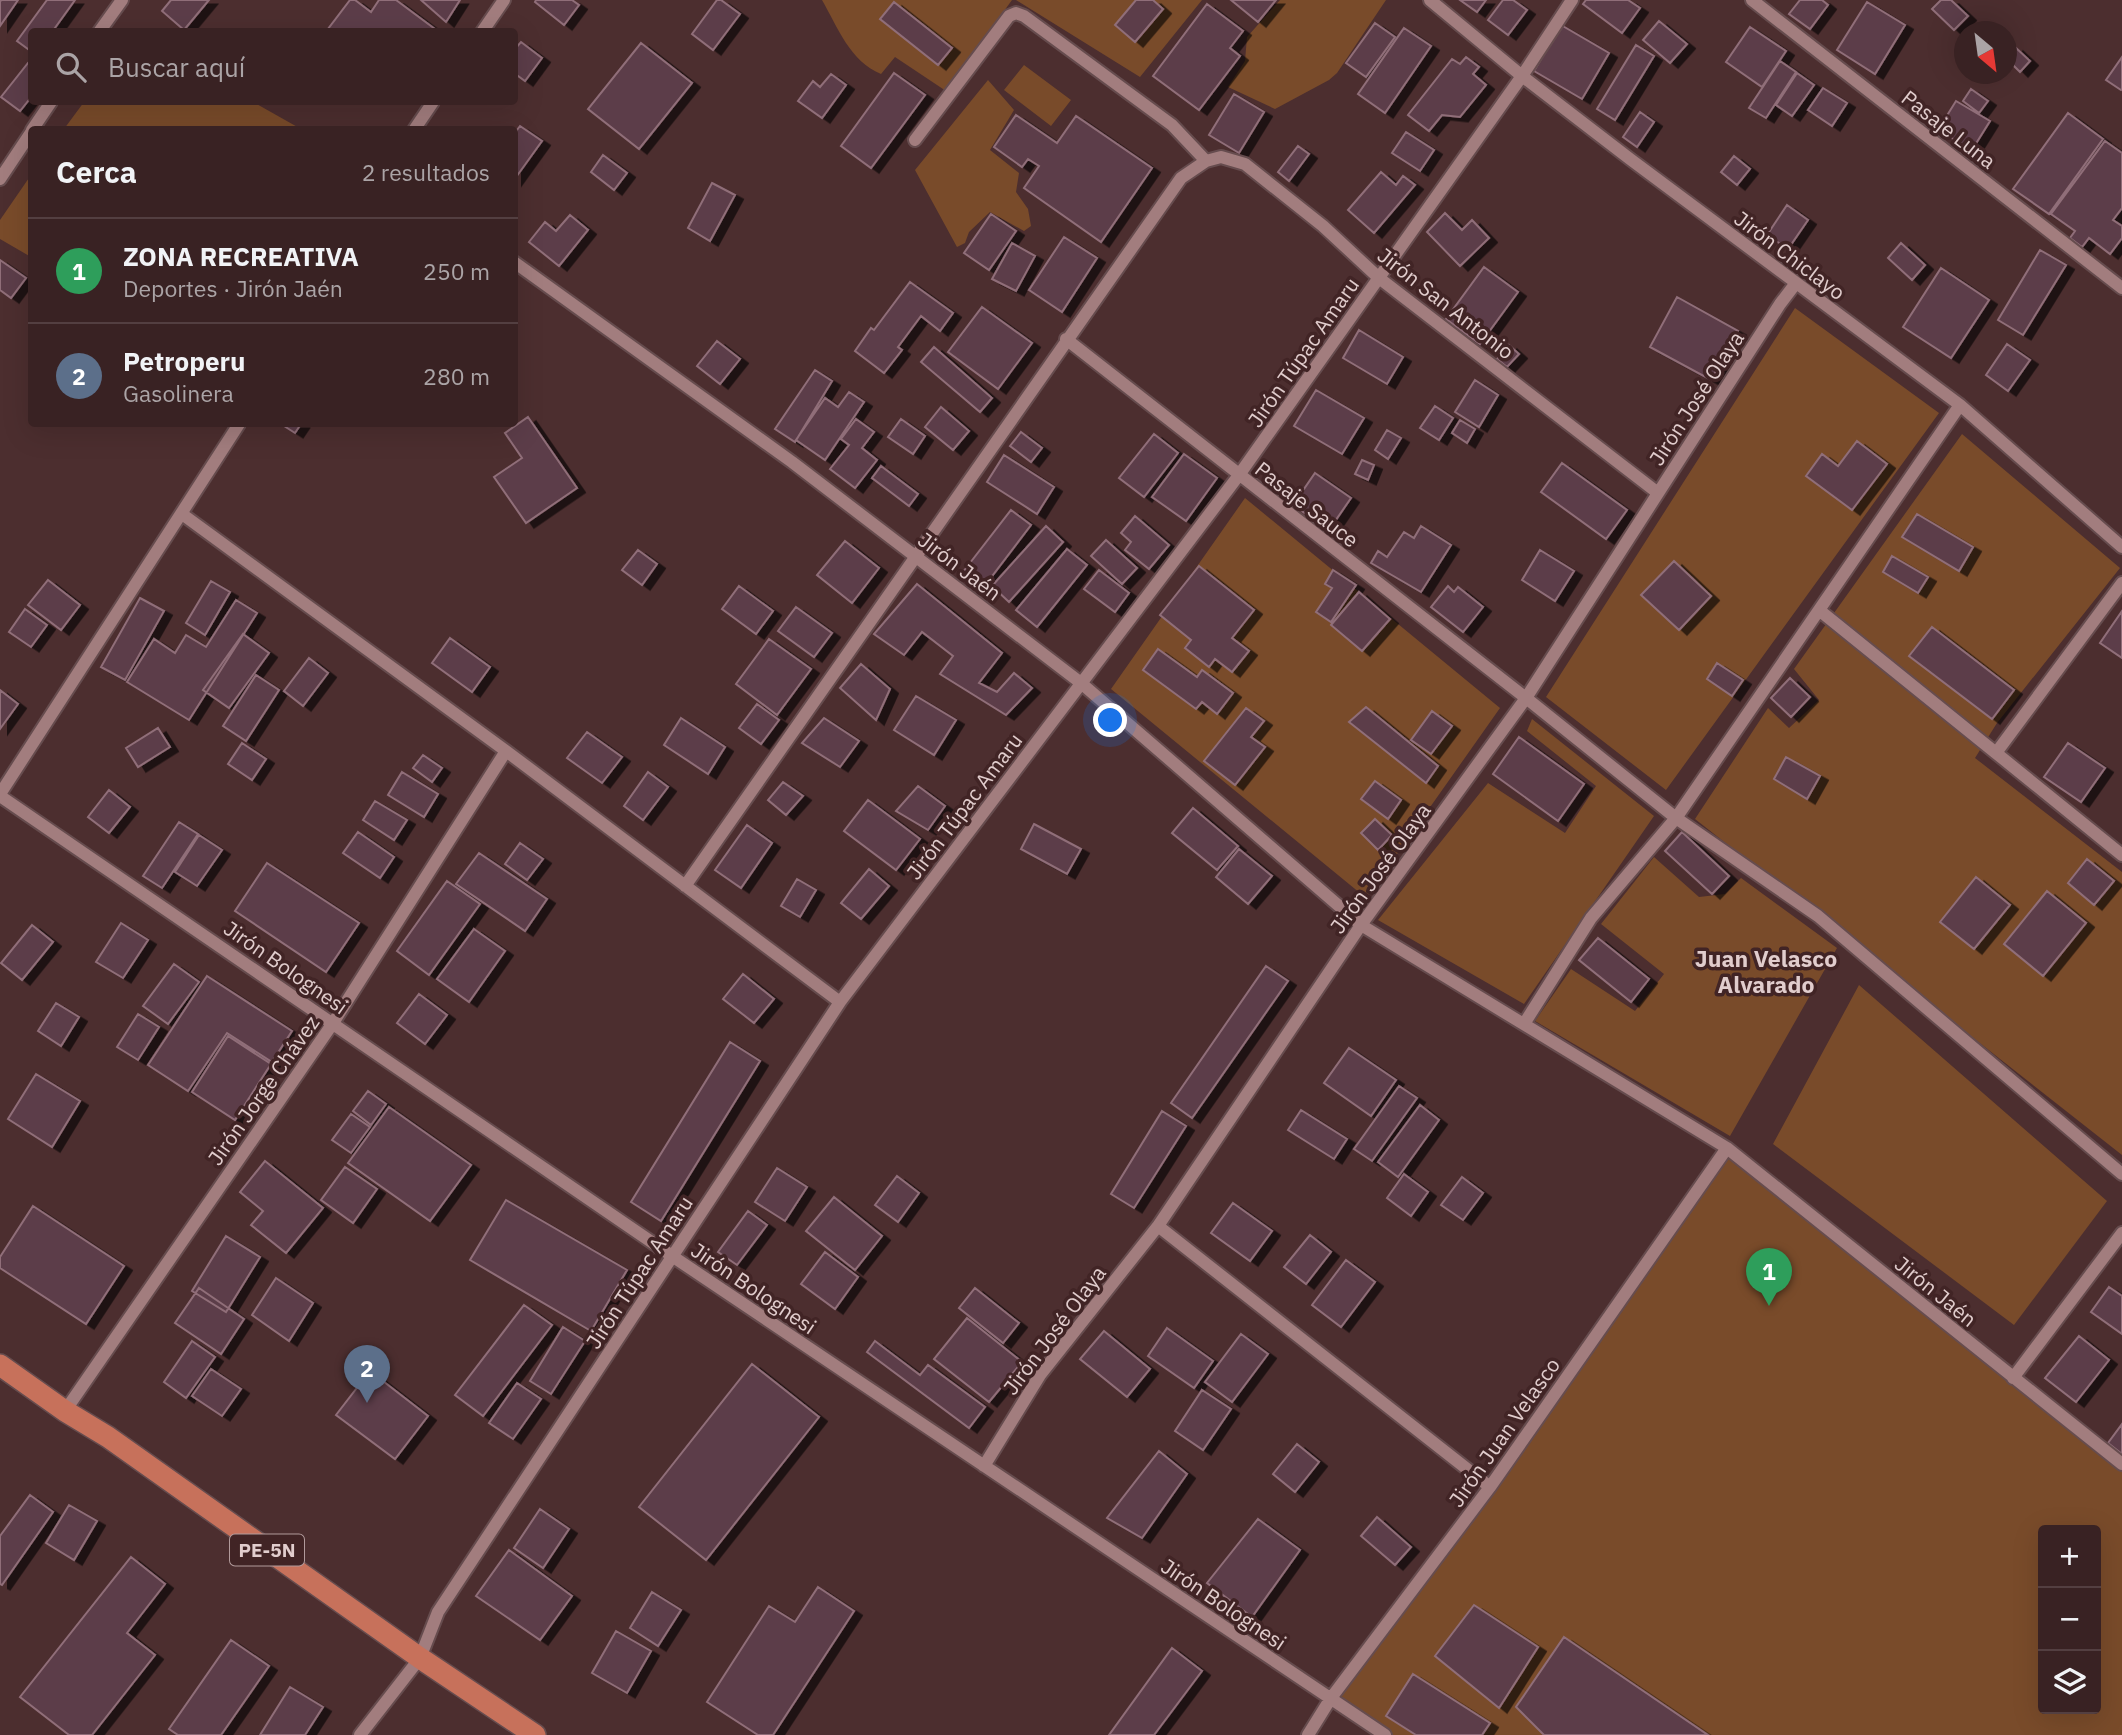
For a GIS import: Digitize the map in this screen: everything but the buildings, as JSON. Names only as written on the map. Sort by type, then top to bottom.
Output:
[{"type":"highway","name":"PE-5N","points":[[0,1365],[65,1411],[108,1437],[420,1658],[535,1735]]},
{"type":"street","points":[[102,28],[122,0]]},
{"type":"street","points":[[485,28],[504,0]]},
{"type":"street","name":"Jirón Chiclayo","points":[[1430,0],[1522,76],[1960,405],[2122,547]]},
{"type":"street","name":"Jirón Túpac Amaru","points":[[360,1735],[420,1658],[438,1612],[840,1002],[1239,475],[1522,76],[1572,0]]},
{"type":"street","name":"Pasaje Luna","points":[[1752,0],[2122,288]]},
{"type":"street","points":[[685,886],[1181,178],[1206,161],[1172,124],[1024,16],[1016,13],[1009,16],[915,140]]},
{"type":"street","points":[[35,126],[49,105]]},
{"type":"street","points":[[417,126],[431,105]]},
{"type":"street","points":[[0,179],[28,136]]},
{"type":"street","name":"Jirón San Antonio","points":[[1206,161],[1222,158],[1245,164],[1323,226],[1379,278],[1658,492]]},
{"type":"street","name":"Jirón Jaén","points":[[518,265],[792,462],[1081,682],[1362,925],[1727,1148],[2122,1464]]},
{"type":"street","name":"Jirón José Olaya","points":[[984,1466],[1040,1376],[1158,1226],[1362,925],[1526,698],[1780,304],[1796,284]]},
{"type":"street","name":"Pasaje Sauce","points":[[1066,339],[1676,818],[1818,916],[2122,1174]]},
{"type":"street","points":[[1524,1024],[1591,918],[1676,818],[1960,405]]},
{"type":"street","points":[[0,795],[237,427]]},
{"type":"street","points":[[182,514],[506,751],[840,1002]]},
{"type":"street","points":[[1996,753],[2122,583]]},
{"type":"street","points":[[1819,610],[2122,855]]},
{"type":"street","name":"Jirón Jorge Chávez","points":[[65,1411],[333,1023],[506,751]]},
{"type":"street","name":"Jirón Bolognesi","points":[[0,795],[672,1256],[1385,1735]]},
{"type":"street","name":"Jirón Juan Velasco","points":[[1308,1735],[1331,1698],[1490,1487],[1727,1148]]},
{"type":"street","points":[[1158,1226],[1490,1487]]},
{"type":"street","points":[[2013,1378],[2122,1233]]},
{"type":"shaded area","points":[[822,0],[1012,0],[946,91],[895,57],[881,74],[870,68],[846,43]]},
{"type":"shaded area","points":[[1016,0],[1202,0],[1140,77]]},
{"type":"shaded area","points":[[1280,0],[1386,0],[1337,73],[1275,109],[1228,87],[1245,61],[1247,37]]},
{"type":"shaded area","points":[[1024,65],[1071,100],[1051,126],[1004,90]]},
{"type":"shaded area","points":[[988,80],[1014,110],[990,150],[1019,173],[1016,192],[1028,209],[1031,226],[1024,231],[990,212],[969,232],[965,243],[957,247],[915,170]]},
{"type":"shaded area","points":[[82,105],[258,105],[296,126],[66,126]]},
{"type":"shaded area","points":[[28,179],[28,255],[0,239],[0,220]]},
{"type":"shaded area","points":[[1795,308],[1939,413],[1666,790],[1546,697]]},
{"type":"shaded area","points":[[1962,434],[2120,568],[1997,723],[1975,758],[2122,872],[2122,1155],[1695,819],[1768,708],[1789,728],[1819,700],[1794,669]]},
{"type":"shaded area","points":[[1245,498],[1500,708],[1366,898],[1111,689]]},
{"type":"shaded area","points":[[1532,719],[1654,816],[1524,1004],[1378,920],[1488,783],[1565,833],[1596,786],[1527,731]]},
{"type":"shaded area","points":[[1654,857],[1699,897],[1725,894],[1741,878],[1837,948],[1730,1136],[1535,1021],[1571,969],[1635,1011],[1664,974],[1601,924]]},
{"type":"shaded area","points":[[1859,985],[2107,1201],[2014,1325],[1773,1144]]},
{"type":"shaded area","points":[[1727,1148],[2122,1464],[2122,1735],[1384,1735],[1331,1698]]},
{"type":"place","name":"ZONA RECREATIVA","points":[[1769,1306]]},
{"type":"place","name":"Petroperu","points":[[367,1403]]},
{"type":"district","name":"Juan Velasco Alvarado","points":[[1766,971]]}]
